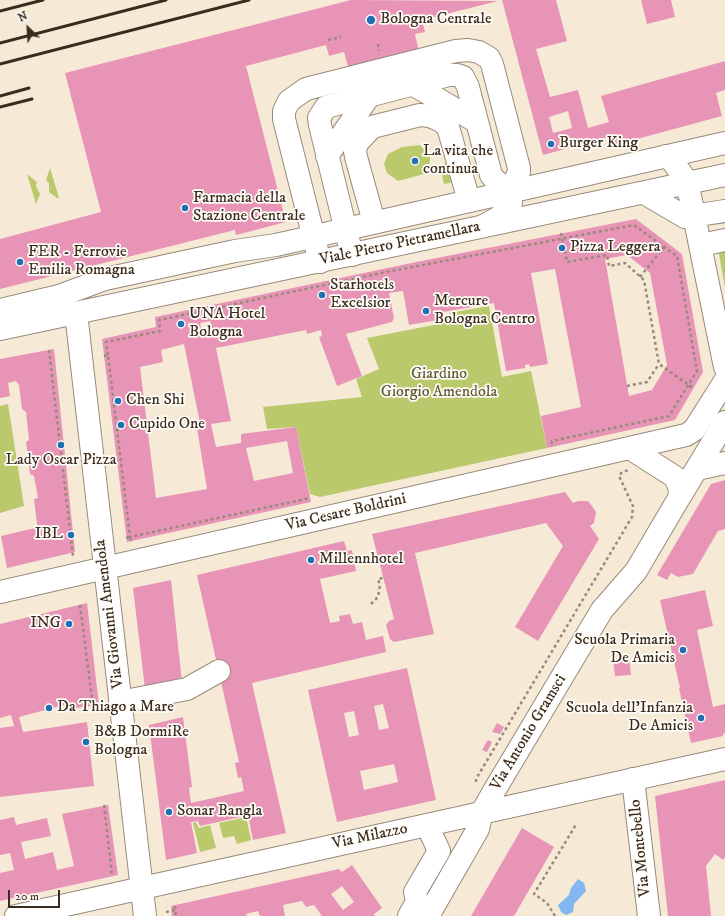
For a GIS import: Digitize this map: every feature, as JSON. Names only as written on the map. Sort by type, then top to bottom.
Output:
[{"type":"street","points":[[320,262],[284,119],[284,111],[288,101],[306,89],[446,53],[468,50],[479,52],[489,58],[492,64],[519,168],[519,172],[510,192],[511,203],[506,211],[494,221],[478,228]]},
{"type":"street","points":[[352,255],[319,118],[322,112],[333,105],[449,75],[457,75],[463,78],[468,87],[491,175],[510,192]]},
{"type":"street","points":[[412,84],[477,122]]},
{"type":"street","points":[[327,156],[370,95]]},
{"type":"street","points":[[374,222],[356,157],[355,151],[358,143],[372,127],[420,115],[426,115],[448,127],[469,201]]},
{"type":"street","name":"Viale Pietro Pietramellara","points":[[0,310],[54,297],[105,279],[234,251],[276,245],[725,143]]},
{"type":"street","points":[[666,156],[677,167],[686,183],[701,245],[725,368]]},
{"type":"street","name":"Viale Pietro Pietramellara","points":[[0,329],[725,175]]},
{"type":"street","points":[[644,193],[681,216],[695,217],[725,211]]},
{"type":"street","points":[[701,245],[725,240]]},
{"type":"street","name":"Viale Pietro Pietramellara","points":[[76,313],[81,299],[97,291],[238,259],[276,245]]},
{"type":"street","name":"Via Giovanni Amendola","points":[[76,313],[142,888],[155,914]]},
{"type":"street","name":"Via Cesare Boldrini","points":[[0,592],[631,449],[691,433],[725,381]]},
{"type":"street","name":"Via Antonio Gramsci","points":[[428,916],[478,829],[482,812],[602,610],[636,571],[725,422]]},
{"type":"street","points":[[631,449],[675,477],[680,489],[679,498]]},
{"type":"street","points":[[697,469],[725,462]]},
{"type":"street","points":[[120,702],[187,689],[219,671]]},
{"type":"street","name":"Via Milazzo","points":[[16,916],[725,759]]},
{"type":"street","name":"Via Montebello","points":[[633,779],[649,916]]},
{"type":"street","points":[[409,916],[416,902],[415,892],[439,851],[427,824]]},
{"type":"path","points":[[328,40],[340,37]]},
{"type":"path","points":[[131,541],[106,342],[160,331],[159,320],[378,274],[634,225],[676,256],[697,370],[669,416],[552,441],[551,447]]},
{"type":"path","points":[[561,233],[568,262],[607,254],[609,266],[625,263],[644,280],[659,364],[647,382],[627,386]]},
{"type":"path","points":[[640,277],[664,247]]},
{"type":"path","points":[[376,270],[378,274]]},
{"type":"path","points":[[49,350],[73,550]]},
{"type":"path","points":[[104,356],[108,355]]},
{"type":"path","points":[[51,362],[55,361]]},
{"type":"path","points":[[659,364],[693,388]]},
{"type":"path","points":[[482,812],[477,794],[476,779],[632,517],[633,506],[619,479],[620,473]]},
{"type":"path","points":[[126,538],[310,498]]},
{"type":"path","points":[[371,604],[378,597],[380,586],[378,579],[383,578]]},
{"type":"path","points":[[80,605],[93,706]]},
{"type":"path","points":[[104,805],[112,876]]},
{"type":"path","points":[[555,916],[547,903],[534,894],[576,823]]},
{"type":"path","points":[[175,906],[176,916]]},
{"type":"path","points":[[155,914],[175,910]]},
{"type":"green space","points":[[420,145],[430,157],[430,162],[426,171],[423,172],[424,174],[398,181],[387,173],[384,164],[388,154],[402,147]]},
{"type":"green space","points":[[453,161],[454,182],[444,184],[442,175],[445,163]]},
{"type":"green space","points":[[50,168],[59,198],[49,192],[49,183],[46,180]]},
{"type":"green space","points":[[27,174],[37,182],[36,186],[40,194],[36,204]]},
{"type":"green space","points":[[720,251],[725,252],[725,288],[719,254]]},
{"type":"green space","name":"Giardino Giorgio Amendola","points":[[489,306],[502,377],[531,371],[547,448],[320,497],[310,494],[296,427],[267,429],[263,407],[362,397],[356,379],[379,369],[367,338],[449,322],[449,313]]},
{"type":"green space","points":[[8,404],[24,506],[0,513],[0,406]]},
{"type":"green space","points":[[245,812],[251,840],[237,844],[234,836],[223,838],[219,823],[242,818],[242,813]]},
{"type":"green space","points":[[196,822],[199,828],[210,825],[216,848],[200,852],[193,823]]},
{"type":"water","points":[[578,879],[584,883],[586,891],[574,904],[573,912],[566,915],[561,912],[558,905],[569,895],[571,888]]},
{"type":"building","points":[[351,0],[498,1],[422,20],[425,32],[415,34],[419,52],[349,70],[344,52],[329,56],[326,45],[246,66],[286,222],[236,235],[235,230],[0,289],[0,239],[101,212],[65,73]]},
{"type":"building","points":[[502,0],[556,0],[567,41],[536,49],[550,97],[578,90],[588,128],[609,122],[601,96],[725,61],[725,90],[716,93],[722,116],[615,145],[612,136],[543,155]],"holes":[[[568,111],[572,128],[553,133],[549,117]]]},
{"type":"building","points":[[641,0],[671,0],[675,17],[647,24]]},
{"type":"building","points":[[636,219],[682,254],[703,372],[675,420],[547,448],[541,416],[581,407],[555,269],[531,273],[548,364],[530,367],[529,364],[525,365],[525,368],[506,371],[494,303],[443,312],[444,319],[409,325],[403,291],[389,293],[394,318],[392,322],[346,334],[362,376],[337,386],[319,337],[322,336],[321,330],[307,334],[306,330],[216,348],[231,421],[211,424],[216,447],[241,443],[241,434],[296,427],[311,502],[127,542],[102,339],[156,327],[155,317],[416,262]],"holes":[[[627,255],[650,273],[667,365],[652,390],[629,396],[605,259]],[[210,321],[213,334],[203,336],[200,323]],[[184,344],[201,428],[197,428],[207,489],[156,498],[140,367],[163,362],[161,350]],[[287,441],[293,473],[254,481],[246,448]]]},
{"type":"building","points":[[54,349],[75,552],[7,568],[1,536],[39,527],[37,524],[34,499],[38,498],[34,476],[30,474],[26,442],[29,440],[26,412],[22,409],[19,385],[16,381],[8,383],[10,396],[0,398],[0,359]]},
{"type":"building","points":[[725,480],[725,529],[718,531],[693,574],[678,577],[671,573],[667,580],[657,575],[711,484]]},
{"type":"building","points":[[565,492],[573,503],[578,501],[588,501],[592,506],[596,512],[594,523],[590,526],[599,539],[538,641],[515,627],[563,546],[546,523],[415,553],[434,634],[394,642],[390,639],[386,625],[389,621],[394,619],[372,534]]},
{"type":"building","points":[[344,541],[347,551],[352,550],[356,571],[320,579],[330,623],[340,621],[339,616],[350,614],[353,624],[362,622],[366,640],[383,636],[386,652],[252,683],[286,833],[253,840],[247,810],[241,812],[241,817],[200,826],[198,821],[191,822],[197,853],[166,860],[149,725],[183,717],[192,787],[189,788],[191,803],[244,791],[241,777],[238,778],[235,763],[239,762],[197,575]]},
{"type":"building","points":[[171,580],[182,682],[145,689],[133,588]]},
{"type":"building","points":[[705,590],[713,626],[697,630],[713,707],[725,704],[725,733],[723,736],[691,743],[660,600]]},
{"type":"building","points":[[87,603],[99,705],[68,709],[68,704],[19,717],[23,732],[87,722],[94,786],[0,797],[0,728],[14,726],[11,715],[0,718],[0,624]]},
{"type":"building","points":[[629,657],[631,675],[615,676],[613,659]]},
{"type":"building","points":[[407,668],[436,800],[337,822],[308,690]],"holes":[[[383,704],[389,728],[379,730],[374,706]],[[354,711],[359,735],[349,737],[344,713]],[[394,764],[398,782],[364,790],[360,771]]]},
{"type":"building","points":[[497,723],[504,727],[500,734],[492,732]]},
{"type":"building","points":[[488,740],[492,742],[487,752],[482,750]]},
{"type":"building","points":[[725,780],[725,857],[723,860],[715,854],[706,866],[711,916],[668,916],[655,796]]},
{"type":"building","points":[[108,805],[118,875],[0,901],[0,873],[14,870],[10,853],[0,855],[0,820],[14,817],[16,825],[47,818],[51,836],[21,842],[25,859],[53,852],[57,870],[74,866],[62,814]]},
{"type":"building","points":[[522,828],[554,847],[514,916],[471,916]]},
{"type":"building","points":[[352,865],[382,908],[374,914],[375,916],[322,916],[314,905],[306,907],[302,901],[283,905],[285,916],[260,916],[258,911],[246,914],[247,916],[172,916],[171,906],[339,869],[342,872]],"holes":[[[342,886],[354,902],[343,910],[331,894]]]},
{"type":"railway","points":[[0,11],[43,0]]},
{"type":"railway","points":[[0,43],[166,0]]},
{"type":"railway","points":[[0,64],[249,0]]},
{"type":"railway","points":[[0,96],[29,88]]},
{"type":"railway","points":[[0,107],[32,99]]},
{"type":"place","name":"Bologna Centrale","points":[[371,20]]},
{"type":"place","name":"Burger King","points":[[551,144]]},
{"type":"place","name":"La vita che continua","points":[[415,161]]},
{"type":"place","name":"Farmacia della Stazione Centrale","points":[[185,208]]},
{"type":"place","name":"Pizza Leggera","points":[[562,248]]},
{"type":"place","name":"FER - Ferrovie Emilia Romagna","points":[[20,262]]},
{"type":"place","name":"Starhotels Excelsior","points":[[322,295]]},
{"type":"place","name":"Mercure Bologna Centro","points":[[426,311]]},
{"type":"place","name":"UNA Hotel Bologna","points":[[181,324]]},
{"type":"place","name":"Chen Shi","points":[[118,401]]},
{"type":"place","name":"Cupido One","points":[[121,425]]},
{"type":"place","name":"Lady Oscar Pizza","points":[[61,445]]},
{"type":"place","name":"IBL","points":[[71,535]]},
{"type":"place","name":"Millennhotel","points":[[311,560]]},
{"type":"place","name":"ING","points":[[69,624]]},
{"type":"place","name":"Scuola Primaria De Amicis","points":[[683,650]]},
{"type":"place","name":"Da Thiago a Mare","points":[[49,708]]},
{"type":"place","name":"Scuola dell'Infanzia De Amicis","points":[[701,718]]},
{"type":"place","name":"B&B DormiRe Bologna","points":[[86,742]]},
{"type":"place","name":"Sonar Bangla","points":[[169,812]]}]
